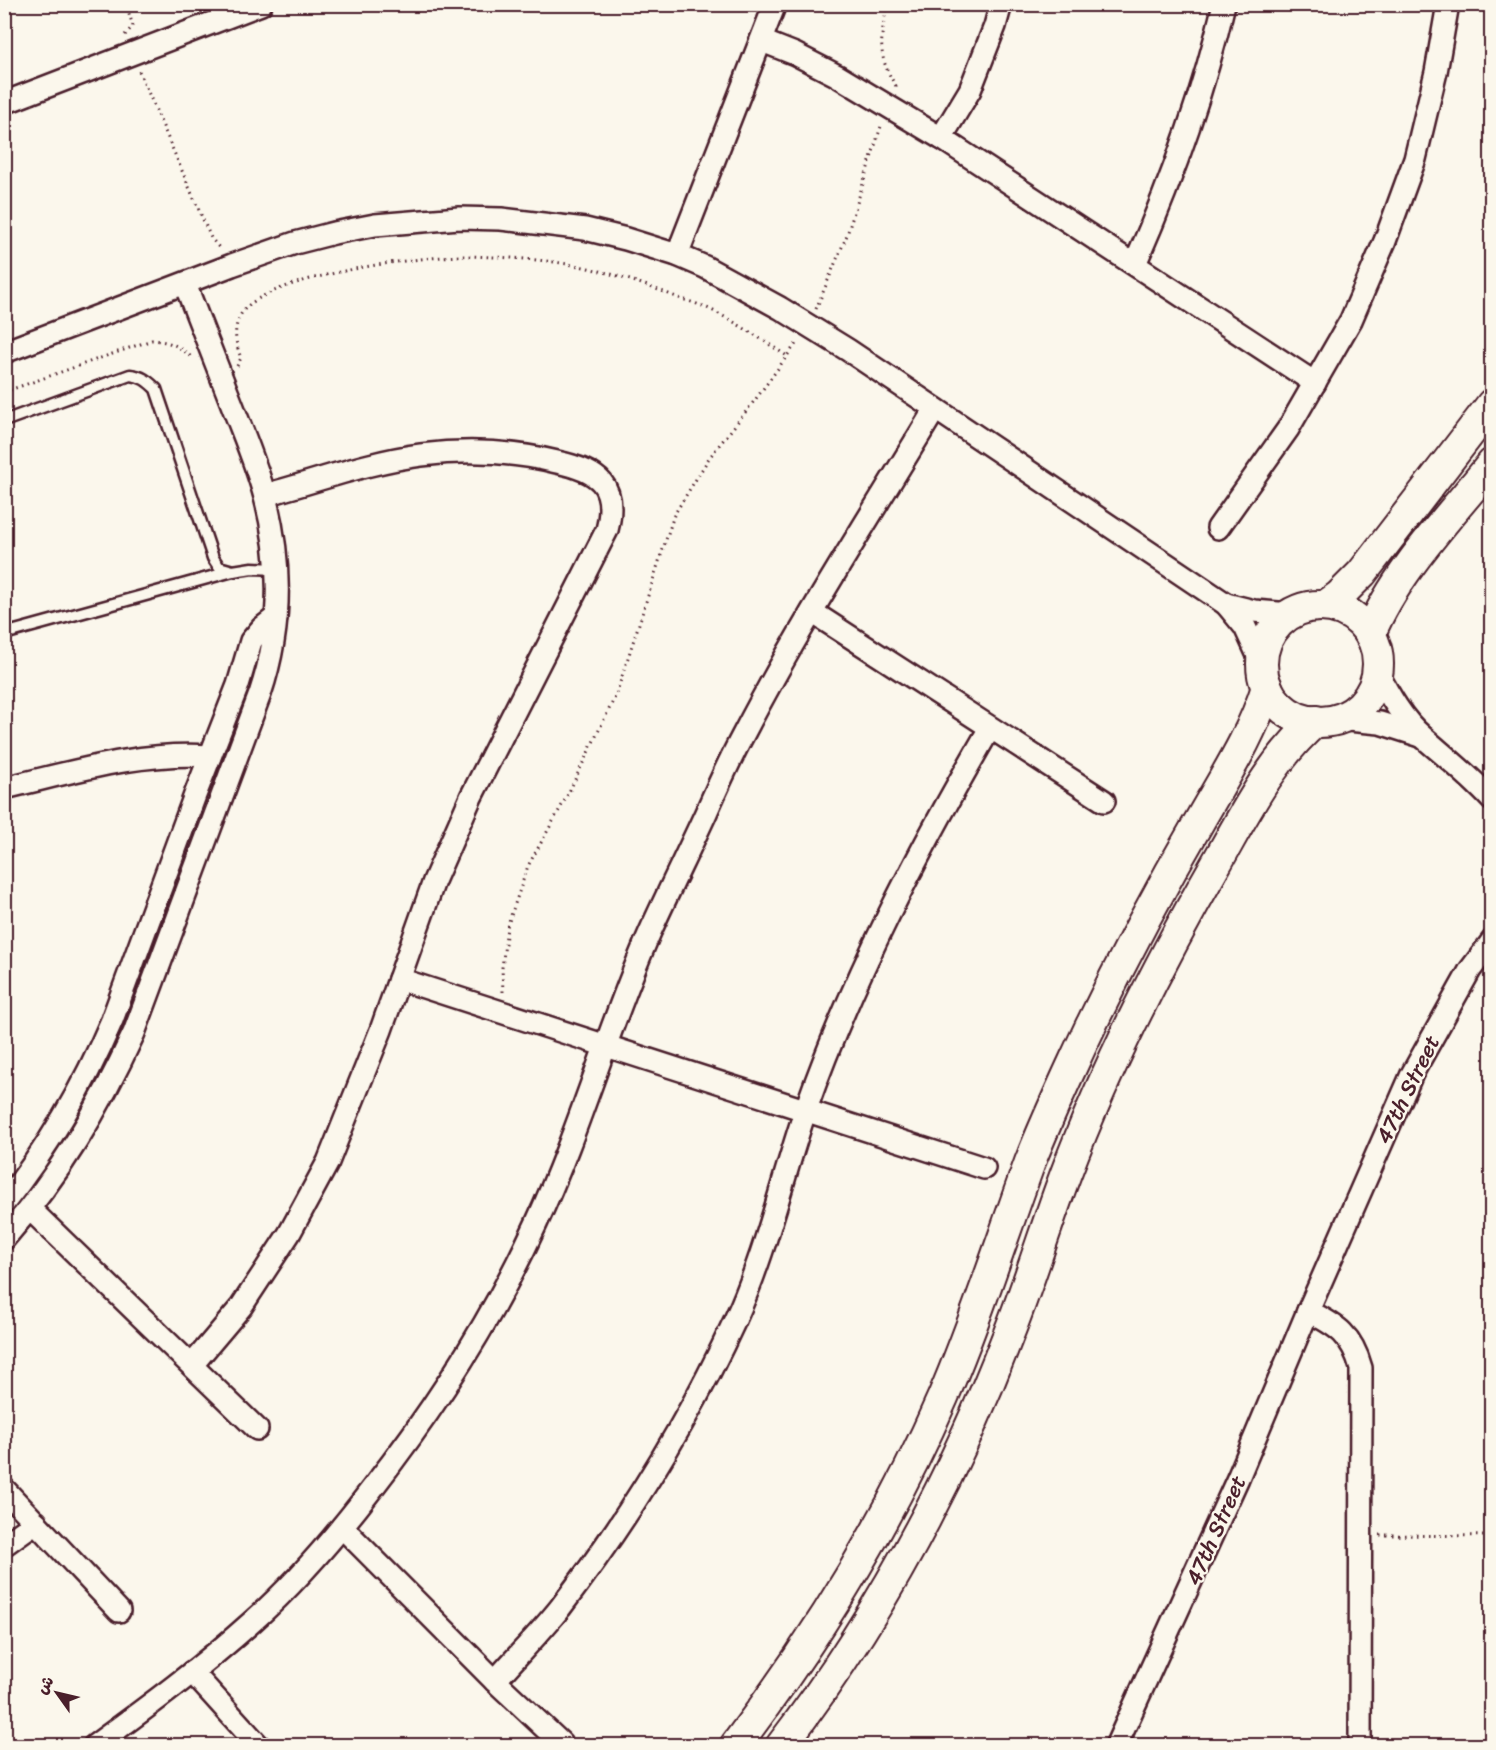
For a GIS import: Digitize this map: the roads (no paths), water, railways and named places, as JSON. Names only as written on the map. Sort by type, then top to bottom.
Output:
[{"type":"street","points":[[4,103],[261,4]]},
{"type":"street","points":[[677,255],[775,4]]},
{"type":"street","points":[[941,138],[970,90],[995,26],[1001,4]]},
{"type":"street","points":[[1136,264],[1161,206],[1187,133],[1210,63],[1224,4]]},
{"type":"street","points":[[1218,528],[1288,429],[1351,320],[1385,241],[1414,159],[1436,72],[1448,4]]},
{"type":"street","points":[[762,41],[795,54],[836,75],[941,138],[1315,383]]},
{"type":"street","points":[[4,352],[295,243],[375,225],[459,218],[512,220],[585,230],[626,239],[677,255],[744,287],[935,409],[1226,604],[1245,627],[1272,696],[1287,711],[1306,720],[1380,723],[1422,736]]},
{"type":"street","points":[[4,1239],[30,1209],[88,1125],[134,1032],[260,694],[274,646],[277,569],[265,495],[185,284]]},
{"type":"street","points":[[1325,606],[1345,591],[1362,573],[1491,404]]},
{"type":"street","points":[[94,1746],[192,1672],[261,1613],[300,1575],[342,1527],[404,1448],[449,1384],[495,1306],[536,1225],[575,1133],[605,1044],[649,934],[742,736],[812,612],[935,409]]},
{"type":"street","points":[[192,1365],[241,1307],[289,1234],[328,1162],[355,1099],[434,881],[471,797],[607,530],[612,511],[609,493],[598,478],[585,470],[512,453],[456,451],[418,455],[265,495]]},
{"type":"street","points":[[1370,634],[1383,605],[1401,578],[1491,464]]},
{"type":"street","points":[[1226,604],[1254,611],[1291,614]]},
{"type":"street","points":[[735,1746],[792,1668],[826,1616],[889,1508],[917,1453],[948,1385],[1031,1160],[1063,1086],[1133,940],[1254,724],[1265,675],[1268,640],[1273,630],[1291,614],[1314,606],[1325,606],[1350,614],[1370,634],[1377,651],[1377,672],[1374,685],[1359,706],[1326,720],[1289,747],[1266,778],[1203,886],[1125,1038],[1066,1173],[1009,1334],[950,1470],[921,1527],[862,1628],[782,1746]]},
{"type":"street","points":[[812,612],[1104,801]]},
{"type":"street","points":[[4,1203],[61,1123],[97,1056],[238,685],[251,641],[276,617]]},
{"type":"street","points":[[1377,672],[1397,706],[1422,736],[1461,768],[1491,800]]},
{"type":"street","points":[[495,1681],[559,1610],[629,1511],[686,1417],[735,1319],[775,1213],[806,1109],[870,953],[910,870],[990,728]]},
{"type":"street","points":[[4,788],[132,758],[183,754],[210,756]]},
{"type":"street","name":"47th Street","points":[[1116,1746],[1238,1478],[1412,1074],[1470,970],[1491,941]]},
{"type":"street","points":[[399,979],[984,1168]]},
{"type":"street","points":[[30,1209],[257,1430]]},
{"type":"street","points":[[1308,1311],[1331,1322],[1342,1331],[1357,1354],[1361,1368],[1360,1746]]},
{"type":"street","points":[[4,1489],[119,1611]]},
{"type":"street","points":[[4,1545],[36,1522]]},
{"type":"street","points":[[342,1527],[495,1681],[561,1743]]},
{"type":"street","points":[[192,1672],[259,1746]]},
{"type":"lane","points":[[4,421],[130,375],[140,376],[156,389],[213,558],[219,567],[233,571]]},
{"type":"lane","points":[[4,634],[233,571],[252,568],[277,569]]}]
